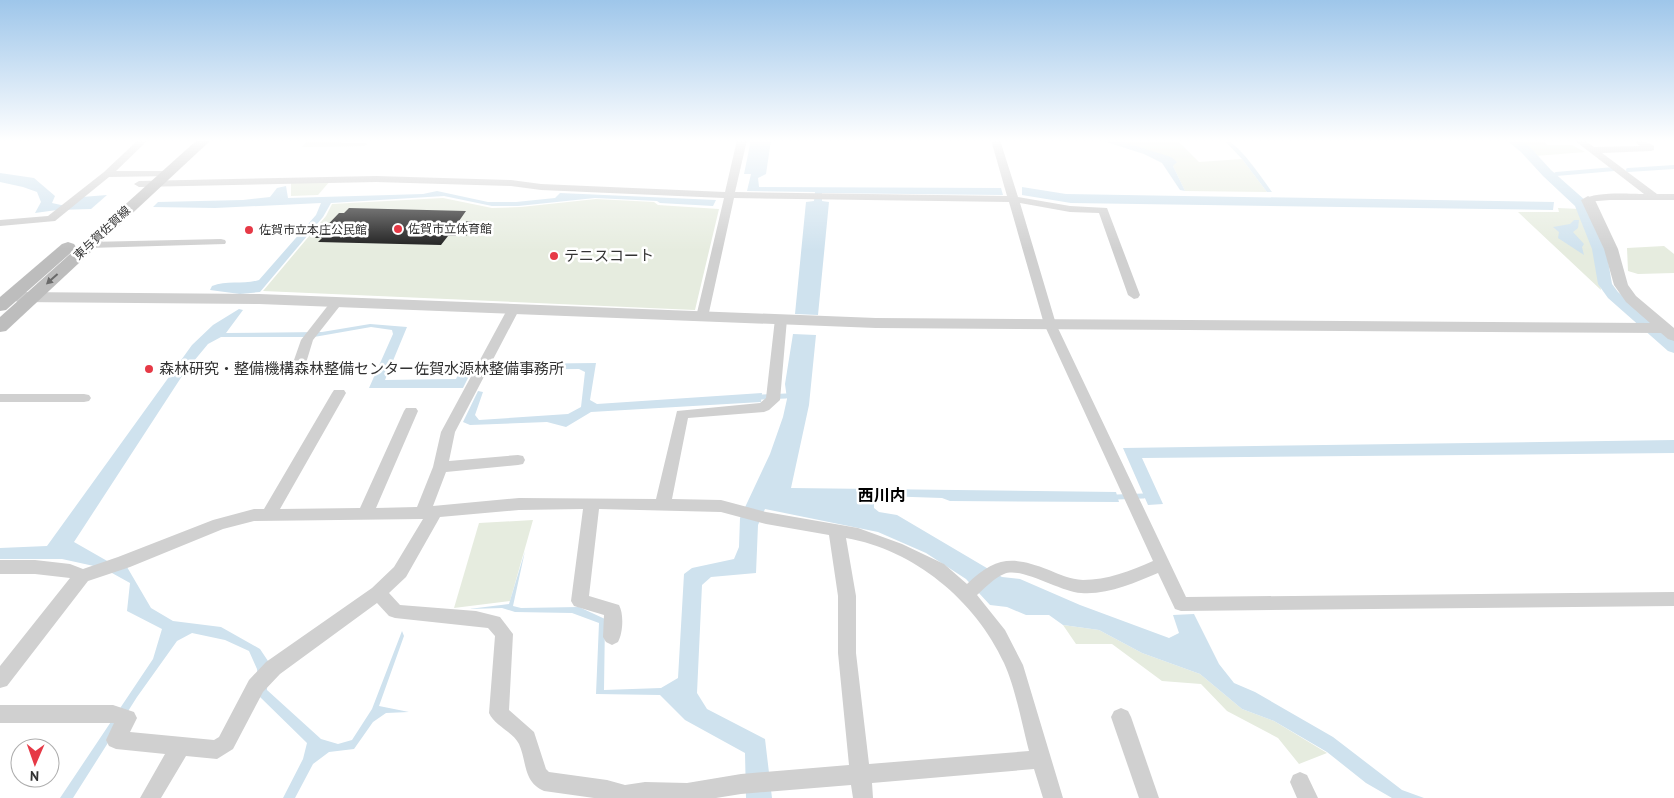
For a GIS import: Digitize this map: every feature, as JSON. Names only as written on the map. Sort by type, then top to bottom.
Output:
[{"type":"main road","name":"東与賀佐賀線","points":[[0,327],[89,245],[153,179]]},
{"type":"main road","name":"東与賀佐賀線","points":[[5,302],[153,179]]},
{"type":"street","points":[[0,223],[51,218],[103,177]]},
{"type":"street","points":[[137,177],[153,179],[376,179],[512,182],[541,187],[730,195],[1012,199],[1070,209],[1102,210],[1134,294]]},
{"type":"street","points":[[702,317],[734,177]]},
{"type":"street","points":[[1006,177],[1050,324],[1181,604],[1674,598]]},
{"type":"street","points":[[1629,177],[1655,197]]},
{"type":"street","points":[[1661,330],[1631,299],[1622,285],[1614,256],[1588,200],[1610,197],[1674,197]]},
{"type":"street","points":[[89,245],[221,242]]},
{"type":"street","points":[[5,302],[32,297],[182,298],[514,308],[876,323],[1661,330]]},
{"type":"street","points":[[301,360],[307,340],[337,302]]},
{"type":"street","points":[[0,714],[120,716],[116,740],[217,750],[226,743],[256,686],[273,668],[378,593],[400,572],[429,512],[448,432],[514,308]]},
{"type":"street","points":[[663,504],[682,414],[764,407],[773,397],[781,320]]},
{"type":"street","points":[[269,514],[339,393]]},
{"type":"street","points":[[0,398],[84,398]]},
{"type":"street","points":[[366,513],[411,411]]},
{"type":"street","points":[[440,467],[518,460]]},
{"type":"street","points":[[592,503],[580,601],[613,610],[612,637]]},
{"type":"street","points":[[0,567],[35,567],[91,574],[219,524],[254,515],[269,514],[429,512],[519,504],[663,504],[720,506],[766,518],[836,529],[858,534],[896,548],[938,569],[969,592],[999,635],[1014,665],[1053,798]]},
{"type":"street","points":[[836,529],[848,596],[847,653],[863,798]]},
{"type":"street","points":[[969,592],[995,570],[1009,565],[1069,585],[1095,586],[1121,582],[1162,564]]},
{"type":"street","points":[[3,673],[91,574]]},
{"type":"street","points":[[378,593],[395,611],[412,614],[476,618],[494,622],[504,634],[499,713],[526,738],[537,774],[544,781],[607,790],[625,797],[644,792],[686,793],[741,784],[860,773],[1042,760]]},
{"type":"street","points":[[1121,717],[1150,798]]},
{"type":"street","points":[[150,798],[181,746]]},
{"type":"shaded area","points":[[1178,177],[1256,177],[1267,192],[1185,191]]},
{"type":"shaded area","points":[[330,181],[318,195],[291,196],[291,182]]},
{"type":"shaded area","points":[[443,198],[492,208],[521,207],[596,199],[654,202],[658,205],[719,209],[695,310],[263,291],[326,216],[332,204]]},
{"type":"shaded area","points":[[1558,208],[1580,209],[1595,251],[1601,290],[1518,212],[1559,212]]},
{"type":"shaded area","points":[[1664,246],[1674,254],[1674,273],[1638,274],[1628,271],[1627,248]]},
{"type":"shaded area","points":[[533,520],[510,601],[454,608],[479,523]]},
{"type":"shaded area","points":[[1063,625],[1099,630],[1142,653],[1200,674],[1242,709],[1274,721],[1327,753],[1299,764],[1278,738],[1227,711],[1201,684],[1162,681],[1112,644],[1076,644]]},
{"type":"water","points":[[0,177],[34,178],[55,196],[52,203],[61,205],[72,204],[82,197],[107,195],[91,209],[35,213],[41,202],[37,192],[0,182]]},
{"type":"water","points":[[750,177],[760,177],[759,187],[1001,188],[1003,195],[822,193],[822,201],[829,202],[818,315],[795,314],[806,202],[814,201],[815,192],[747,191]]},
{"type":"water","points":[[1171,177],[1178,177],[1185,191],[1180,190]]},
{"type":"water","points":[[1256,177],[1261,177],[1272,192],[1267,192]]},
{"type":"water","points":[[286,186],[288,198],[423,194],[437,191],[488,202],[516,202],[555,198],[560,193],[716,200],[713,206],[595,198],[518,206],[492,206],[444,196],[331,203],[323,217],[260,292],[240,294],[210,290],[212,286],[218,284],[259,280],[316,215],[321,203],[215,208],[153,207],[158,202],[243,200],[270,197],[277,188]]},
{"type":"water","points":[[1022,187],[1066,194],[1554,202],[1553,210],[1071,203],[1022,195]]},
{"type":"water","points":[[1574,220],[1579,220],[1578,228],[1573,232],[1584,244],[1582,247],[1584,255],[1558,238],[1559,232],[1553,227],[1570,224]]},
{"type":"water","points":[[239,309],[243,310],[226,333],[322,332],[370,324],[407,327],[385,380],[456,379],[463,364],[475,364],[463,388],[369,388],[393,334],[392,330],[371,327],[314,337],[221,337],[208,344],[184,373],[74,542],[109,562],[127,567],[151,608],[173,621],[221,627],[260,649],[268,661],[267,690],[321,739],[338,744],[352,740],[372,709],[402,631],[404,636],[379,706],[409,712],[386,713],[373,722],[354,749],[329,752],[313,764],[295,798],[283,798],[303,759],[307,743],[260,697],[257,669],[249,651],[225,640],[192,633],[177,641],[137,697],[73,798],[60,798],[153,659],[162,629],[127,611],[130,583],[103,568],[62,559],[0,559],[0,548],[47,546],[192,345],[213,325]]},
{"type":"water","points":[[793,334],[816,335],[809,405],[791,488],[1116,492],[1119,502],[950,501],[942,498],[882,496],[874,499],[874,508],[879,512],[897,515],[1002,577],[1020,579],[1080,605],[1169,638],[1179,633],[1173,615],[1194,614],[1219,664],[1234,683],[1255,692],[1333,737],[1402,790],[1424,798],[1392,798],[1366,783],[1327,752],[1274,721],[1242,709],[1200,674],[1142,653],[1099,630],[1063,625],[1049,615],[1026,615],[1007,607],[990,605],[966,579],[926,553],[878,532],[765,509],[758,525],[756,573],[711,577],[702,585],[697,693],[707,709],[765,739],[772,798],[746,798],[745,753],[685,720],[660,695],[596,694],[599,623],[572,613],[515,612],[502,608],[469,609],[509,604],[525,551],[513,606],[521,608],[579,607],[605,619],[604,690],[661,688],[678,678],[684,574],[692,568],[734,559],[739,547],[740,518],[770,454],[783,417],[787,399],[785,384]]},
{"type":"water","points":[[596,363],[590,400],[597,404],[762,393],[761,402],[591,412],[566,427],[547,422],[470,425],[463,422],[478,391],[483,392],[475,415],[479,420],[568,414],[581,407],[585,372],[579,369],[489,370],[496,364]]},
{"type":"water","points":[[1674,440],[1674,453],[1142,458],[1163,504],[1148,505],[1123,448]]},
{"type":"building","name":"佐賀市立体育館","points":[[349,208],[466,211],[459,221],[477,222],[466,236],[448,236],[441,245],[318,242],[322,238],[315,238],[339,213],[344,213]]},
{"type":"waterway","points":[[1552,177],[1581,204],[1599,249],[1605,284],[1613,295],[1674,348]]},
{"type":"waterway","points":[[761,397],[786,396]]},
{"type":"waterway","points":[[1117,497],[1143,496]]},
{"type":"place","name":"佐賀市立体育館","points":[[398,229]]},
{"type":"place","name":"佐賀市立本庄公民館","points":[[249,230]]},
{"type":"place","name":"テニスコート","points":[[554,256]]},
{"type":"place","name":"森林研究・整備機構森林整備センター佐賀水源林整備事務所","points":[[149,369]]},
{"type":"district","name":"西川内","points":[[882,495]]}]
